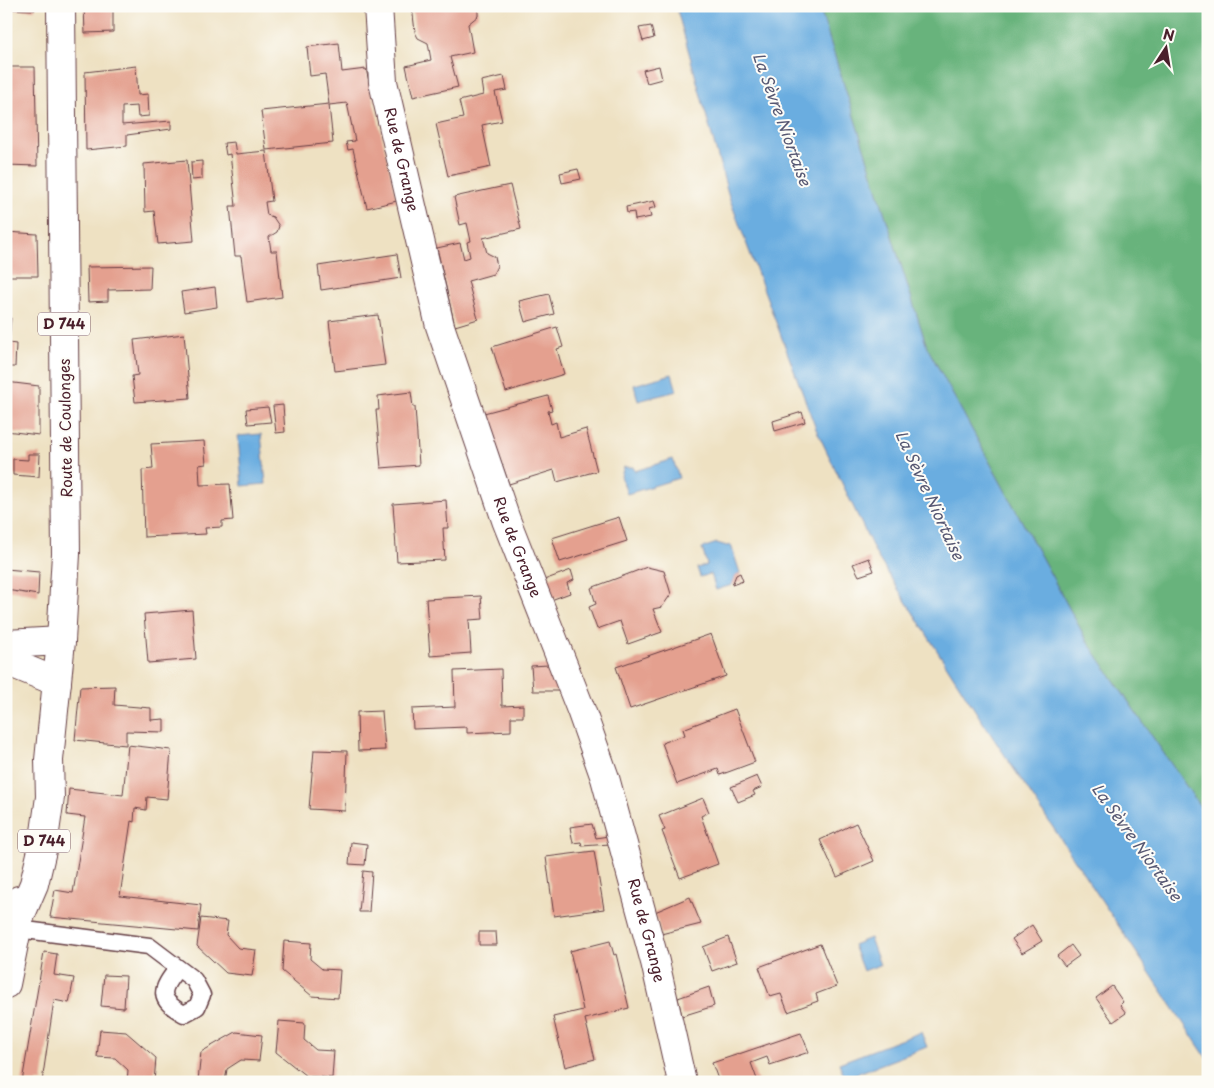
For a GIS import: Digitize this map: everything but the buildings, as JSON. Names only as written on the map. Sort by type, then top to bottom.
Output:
[{"type":"street","name":"Route de Coulonges","points":[[6,984],[18,924],[34,884],[43,846],[50,797],[49,760],[61,641],[66,554],[67,487],[61,6]]},
{"type":"street","name":"Rue de Grange","points":[[378,6],[383,82],[440,326],[506,520],[581,710],[605,778],[655,962],[682,1082]]},
{"type":"street","points":[[6,644],[61,641]]},
{"type":"street","points":[[6,662],[57,682]]},
{"type":"lane","points":[[18,924],[149,946],[178,968]]},
{"type":"green space","points":[[819,6],[1208,6],[1208,818],[1087,641],[927,347]]},
{"type":"water","name":"La Sèvre Niortaise","points":[[676,6],[819,6],[927,347],[1087,641],[1208,818],[1208,1060],[980,718],[877,556],[816,429],[729,197]]},
{"type":"water","points":[[672,374],[677,391],[638,401],[634,385]]},
{"type":"water","points":[[261,434],[266,484],[242,486],[238,436]]},
{"type":"water","points":[[673,459],[679,478],[627,494],[621,476],[624,467],[633,467],[635,471]]},
{"type":"water","points":[[717,543],[727,546],[731,545],[740,573],[736,575],[732,585],[716,590],[711,574],[700,577],[697,568],[707,565],[702,548]]},
{"type":"water","points":[[870,938],[880,965],[863,971],[853,945]]},
{"type":"water","points":[[921,1032],[927,1047],[845,1078],[839,1063]]}]
